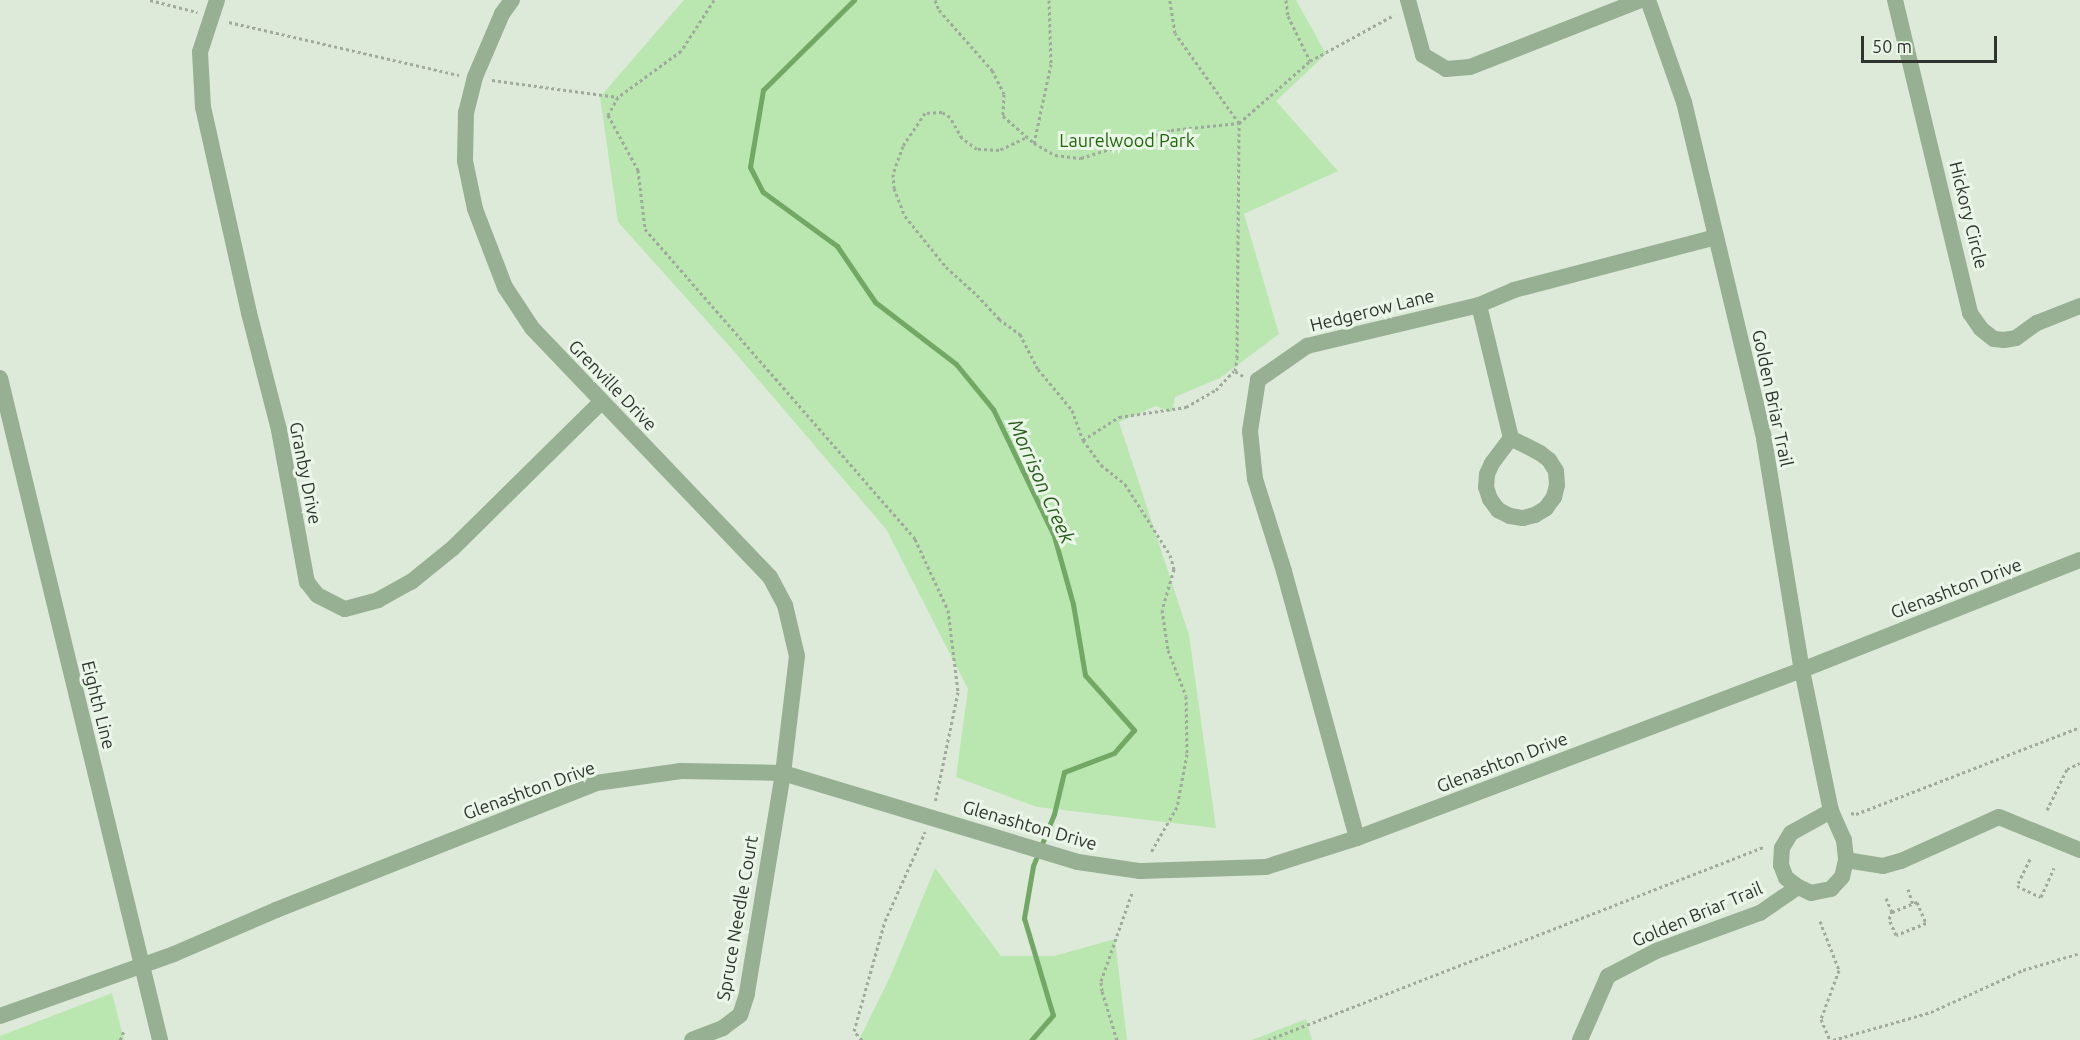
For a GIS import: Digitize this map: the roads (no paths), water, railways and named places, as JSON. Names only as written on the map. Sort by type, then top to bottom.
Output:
[{"type":"street","name":"Granby Drive","points":[[217,0],[200,52],[203,107],[249,313],[279,430],[307,582],[317,596],[345,609],[378,600],[411,582],[453,548],[601,402]]},
{"type":"street","name":"Grenville Drive","points":[[512,0],[502,14],[475,77],[466,112],[465,161],[475,209],[505,287],[532,328],[770,577],[785,605],[797,656],[783,773]]},
{"type":"street","points":[[1408,0],[1423,55],[1446,69],[1470,67],[1641,0]]},
{"type":"street","name":"Golden Briar Trail","points":[[1648,0],[1684,102],[1764,439],[1802,669],[1831,811],[1844,840],[1846,860]]},
{"type":"street","name":"Hickory Circle","points":[[1895,0],[1967,291],[1970,313],[1981,329],[1994,339],[2004,340],[2016,338],[2037,322],[2080,306]]},
{"type":"street","name":"Hedgerow Lane","points":[[1357,838],[1287,582],[1255,479],[1250,431],[1258,380],[1307,345],[1479,305],[1514,290],[1716,237]]},
{"type":"street","points":[[1479,305],[1511,438],[1486,474],[1486,487],[1490,499],[1498,510],[1510,516],[1522,518],[1535,515],[1546,508],[1554,497],[1557,485],[1556,471],[1549,460],[1540,453],[1511,438]]},
{"type":"street","name":"Eighth Line","points":[[0,378],[160,1040]]},
{"type":"street","name":"Glenashton Drive","points":[[0,1016],[142,966],[596,783],[681,771],[783,773],[1078,862],[1140,871],[1266,867],[1357,838],[1802,669],[2080,560]]},
{"type":"street","name":"Spruce Needle Court","points":[[692,1040],[723,1028],[740,1015],[747,994],[783,773]]},
{"type":"street","name":"Golden Briar Trail","points":[[1580,1040],[1608,976],[1656,951],[1760,913],[1798,887],[1786,878],[1781,865],[1782,848],[1791,833],[1831,811]]},
{"type":"street","points":[[1798,887],[1811,892],[1831,889],[1842,877],[1846,860],[1883,866],[1901,861],[1999,817],[2080,850]]},
{"type":"waterway","name":"Morrison Creek","points":[[854,0],[763,90],[750,167],[763,192],[837,246],[875,302],[956,364],[993,409],[1054,536],[1073,604],[1085,675],[1134,730],[1114,753],[1064,772],[1054,814],[1033,866],[1024,918],[1053,1015],[1031,1040]]},
{"type":"park label","name":"Laurelwood Park","points":[[1127,140]]}]
